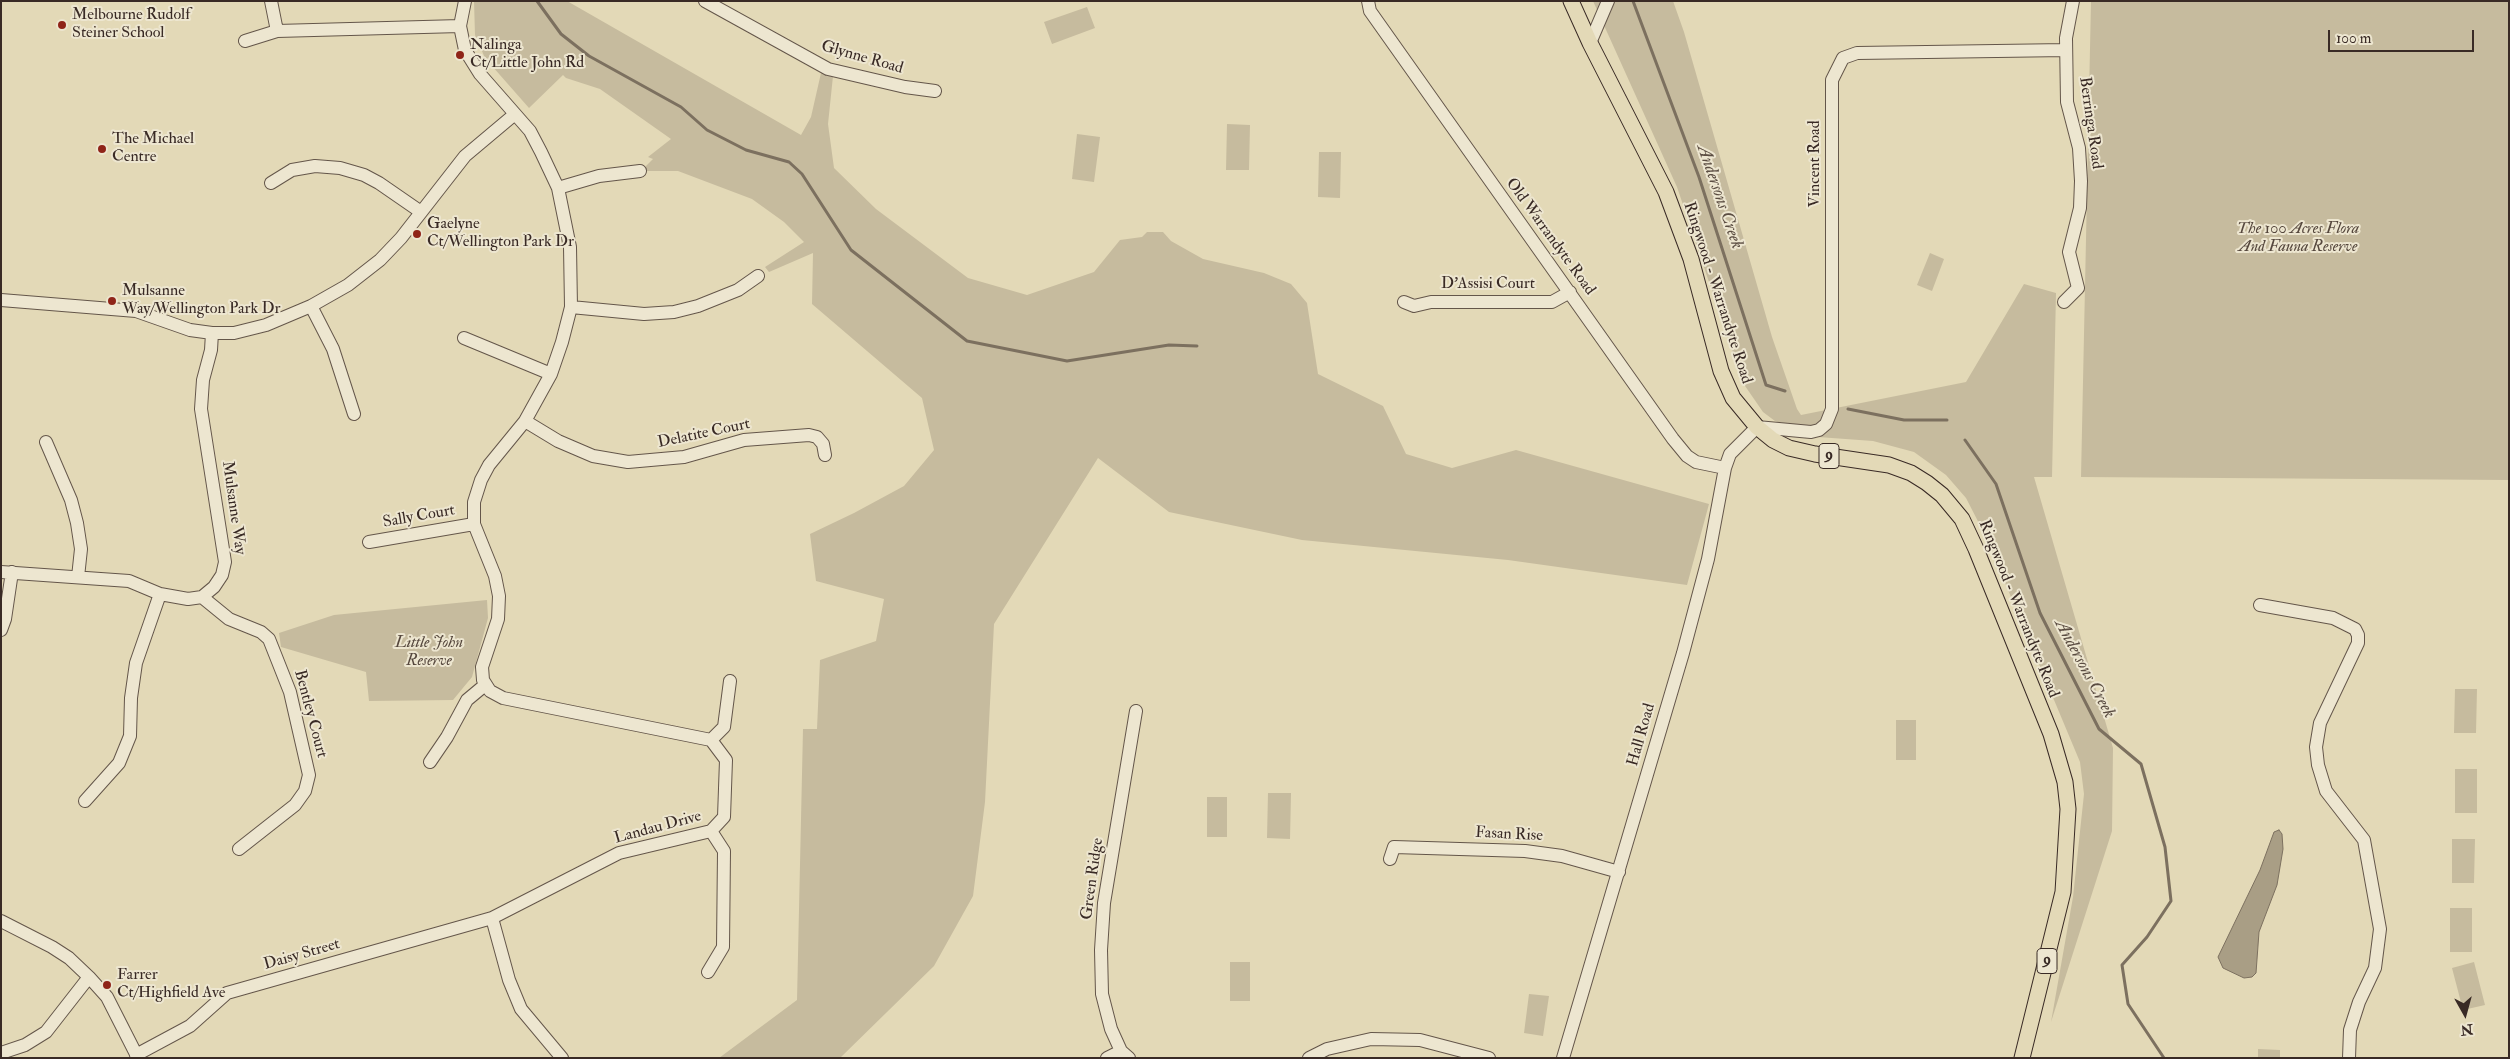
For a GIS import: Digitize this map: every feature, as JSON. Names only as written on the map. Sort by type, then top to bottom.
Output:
[{"type":"main road","name":"Ringwood - Warrandyte Road","points":[[1571,1],[1590,43],[1666,192],[1691,259],[1721,371],[1733,398],[1757,427],[1773,440],[1789,448],[1815,454],[1889,465],[1927,482],[1942,495],[1962,519],[1976,549],[2051,734],[2060,761],[2067,800],[2068,831],[2063,892],[2023,1058]]},
{"type":"street","points":[[271,1],[278,31]]},
{"type":"street","points":[[465,1],[460,26],[465,50],[480,74],[530,131],[558,188],[570,247],[570,307],[562,342],[551,374],[525,421],[500,450],[481,480],[474,502],[474,524],[495,576],[500,596],[498,619],[482,667],[485,686],[495,696],[503,698],[711,740],[724,727],[730,681]]},
{"type":"street","name":"Glynne Road","points":[[705,1],[828,69],[905,87],[935,91]]},
{"type":"street","name":"Old Warrandyte Road","points":[[1368,1],[1370,11],[1677,445],[1696,462],[1707,466],[1725,468]]},
{"type":"street","points":[[1590,43],[1608,1]]},
{"type":"street","name":"Berringa Road","points":[[2064,302],[2078,288],[2069,252],[2080,208],[2081,182],[2079,148],[2067,102],[2066,38],[2073,1]]},
{"type":"street","points":[[245,40],[278,31],[460,26]]},
{"type":"street","name":"Vincent Road","points":[[1757,427],[1811,432],[1819,430],[1826,424],[1832,409],[1832,80],[1843,58],[1857,53],[2066,50]]},
{"type":"street","points":[[1,300],[136,311],[190,330],[212,333],[234,333],[266,325],[311,306],[348,285],[380,260],[401,238],[465,156],[514,114]]},
{"type":"street","points":[[271,183],[292,170],[315,166],[340,168],[364,175],[379,183],[421,212]]},
{"type":"street","points":[[558,188],[599,176],[640,170]]},
{"type":"street","points":[[570,307],[644,314],[674,312],[698,306],[738,290],[758,276]]},
{"type":"street","name":"D'Assisi Court","points":[[1411,308],[1431,302],[1552,302],[1570,292]]},
{"type":"street","points":[[311,306],[333,349],[354,414]]},
{"type":"street","name":"Mulsanne Way","points":[[202,597],[214,587],[222,575],[225,562],[201,409],[203,380],[211,350],[212,333]]},
{"type":"street","points":[[464,338],[551,374]]},
{"type":"street","name":"Delatite Court","points":[[525,421],[558,441],[593,456],[628,462],[664,461],[744,440],[801,435],[817,437],[823,444],[825,455]]},
{"type":"street","name":"Hall Road","points":[[1563,1058],[1693,616],[1717,518],[1725,468],[1730,454],[1757,427]]},
{"type":"street","points":[[46,442],[71,500],[77,523],[81,549],[78,577]]},
{"type":"street","name":"Sally Court","points":[[369,542],[474,524]]},
{"type":"street","points":[[1,630],[5,619],[7,572],[129,581],[160,594],[188,599],[202,597]]},
{"type":"street","points":[[85,801],[119,763],[130,736],[131,698],[136,663],[160,594]]},
{"type":"street","name":"Bentley Court","points":[[202,597],[229,619],[261,632],[269,639],[290,692],[309,775],[305,791],[295,805],[239,848]]},
{"type":"street","points":[[2260,605],[2333,618],[2355,629],[2358,635],[2358,643],[2320,723],[2316,747],[2318,765],[2326,791],[2364,840],[2380,929],[2375,968],[2359,1002],[2350,1030],[2349,1058]]},
{"type":"street","points":[[430,762],[447,737],[467,700],[485,686]]},
{"type":"street","name":"Green Ridge","points":[[1125,1054],[1111,1029],[1102,994],[1101,950],[1104,903],[1136,711]]},
{"type":"street","name":"Landau Drive","points":[[492,918],[619,853],[711,831],[724,817],[726,760],[711,740]]},
{"type":"street","points":[[708,972],[724,947],[724,851],[711,831]]},
{"type":"street","name":"Fasan Rise","points":[[1391,847],[1525,851],[1562,856],[1619,872]]},
{"type":"street","points":[[492,918],[509,980],[521,1009],[562,1058]]},
{"type":"street","name":"Daisy Street","points":[[137,1056],[190,1026],[227,994],[492,918]]},
{"type":"street","points":[[1,921],[52,947],[69,958],[89,977],[106,997],[137,1056]]},
{"type":"street","points":[[1,1053],[25,1045],[46,1032],[89,977]]},
{"type":"street","points":[[1309,1058],[1328,1049],[1371,1039],[1420,1040],[1489,1058]]},
{"type":"street","points":[[1107,1058],[1125,1054]]},
{"type":"green space","points":[[474,1],[567,1],[801,135],[811,117],[821,73],[833,76],[828,124],[834,168],[876,209],[968,278],[1027,295],[1094,272],[1120,240],[1142,237],[1147,232],[1163,232],[1171,241],[1203,259],[1264,273],[1291,284],[1307,303],[1318,374],[1383,406],[1406,454],[1452,468],[1516,450],[1709,504],[1687,585],[1508,560],[1302,540],[1169,512],[1098,458],[994,624],[985,802],[973,896],[934,966],[840,1058],[719,1058],[797,1000],[803,729],[817,729],[820,660],[876,641],[884,599],[816,581],[810,534],[904,486],[934,450],[922,398],[812,304],[813,253],[769,272],[765,267],[804,242],[784,222],[752,199],[678,171],[647,171],[645,167],[653,159],[648,157],[671,139],[600,89],[566,78],[563,75],[529,108],[485,58],[475,35]]},
{"type":"green space","points":[[1593,1],[1673,1],[1684,32],[1772,337],[1797,409],[1801,415],[1966,382],[2024,284],[2056,293],[2052,477],[2034,477],[2113,748],[2112,831],[2051,1022],[2073,897],[2084,794],[2080,762],[1985,535],[1966,498],[1946,475],[1914,452],[1873,441],[1818,437],[1775,421],[1763,412],[1743,383],[1677,187]]},
{"type":"green space","name":"The 100 Acres Flora And Fauna Reserve","points":[[2091,1],[2509,1],[2509,480],[2081,477]]},
{"type":"green space","points":[[1087,7],[1095,28],[1052,44],[1044,22]]},
{"type":"green space","points":[[1227,124],[1250,125],[1249,170],[1226,170]]},
{"type":"green space","points":[[1077,134],[1100,137],[1094,182],[1072,179]]},
{"type":"green space","points":[[1319,152],[1341,152],[1340,198],[1318,197]]},
{"type":"green space","points":[[1930,253],[1944,259],[1932,291],[1917,285]]},
{"type":"green space","name":"Little John Reserve","points":[[487,600],[488,618],[472,677],[453,700],[369,701],[366,672],[281,647],[279,633],[334,615]]},
{"type":"green space","points":[[2455,689],[2477,689],[2476,733],[2454,733]]},
{"type":"green space","points":[[1896,720],[1916,720],[1916,760],[1896,760]]},
{"type":"green space","points":[[2455,769],[2477,769],[2477,813],[2455,813]]},
{"type":"green space","points":[[1268,793],[1291,793],[1290,839],[1267,838]]},
{"type":"green space","points":[[1207,797],[1227,797],[1227,837],[1207,837]]},
{"type":"green space","points":[[2452,839],[2475,839],[2474,883],[2452,883]]},
{"type":"green space","points":[[2450,908],[2472,908],[2472,952],[2450,952]]},
{"type":"green space","points":[[1230,962],[1250,962],[1250,1001],[1230,1001]]},
{"type":"green space","points":[[2474,962],[2485,1005],[2463,1010],[2452,968]]},
{"type":"green space","points":[[1529,994],[1549,996],[1543,1036],[1524,1033]]},
{"type":"green space","points":[[2258,1049],[2280,1050],[2280,1058],[2258,1058]]},
{"type":"shaded area","points":[[2279,830],[2282,834],[2283,849],[2277,885],[2259,932],[2256,973],[2252,977],[2244,978],[2223,968],[2218,957],[2260,870],[2274,832]]},
{"type":"waterway","points":[[537,1],[561,34],[589,56],[681,107],[707,130],[746,150],[789,162],[802,174],[851,250],[967,341],[1067,361],[1169,345],[1197,346]]},
{"type":"waterway","name":"Andersons Creek","points":[[1633,1],[1699,177],[1766,385],[1785,391]]},
{"type":"waterway","name":"Andersons Creek","points":[[1848,409],[1904,420],[1947,420]]},
{"type":"waterway","name":"Andersons Creek","points":[[1965,440],[1996,484],[2040,613],[2099,729],[2141,764],[2165,847],[2171,901],[2147,937],[2122,965],[2128,1004],[2164,1058]]},
{"type":"place","name":"Melbourne Rudolf Steiner School","points":[[62,25]]},
{"type":"place","name":"Nalinga Ct/Little John Rd","points":[[460,55]]},
{"type":"place","name":"The Michael Centre","points":[[102,149]]},
{"type":"place","name":"Gaelyne Ct/Wellington Park Dr","points":[[417,234]]},
{"type":"place","name":"Mulsanne Way/Wellington Park Dr","points":[[112,301]]},
{"type":"place","name":"Farrer Ct/Highfield Ave","points":[[107,985]]}]
